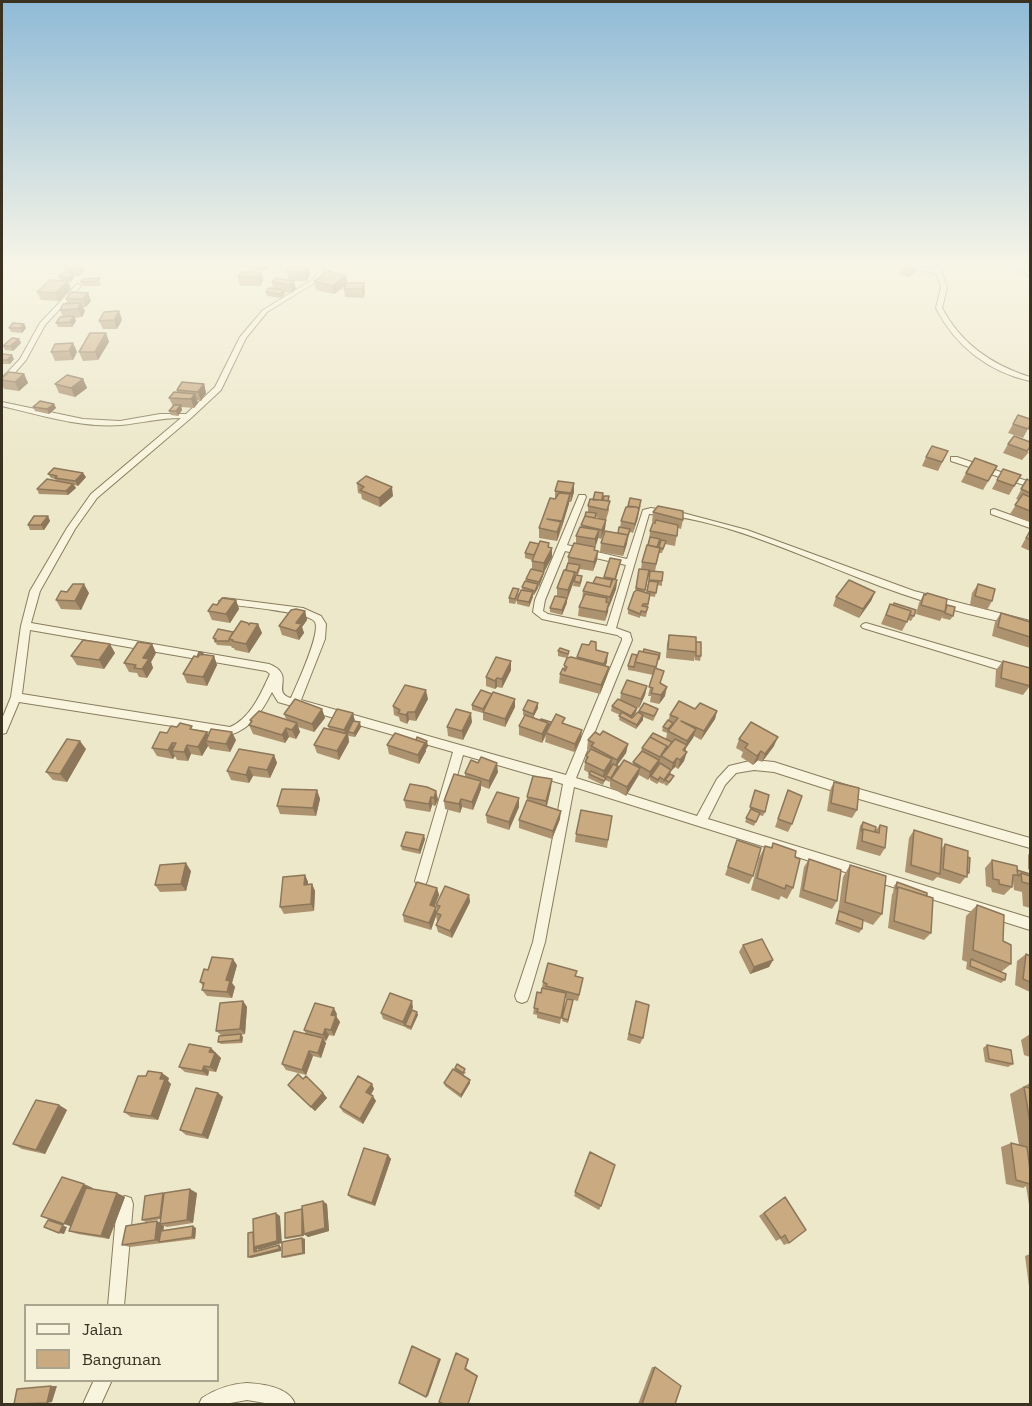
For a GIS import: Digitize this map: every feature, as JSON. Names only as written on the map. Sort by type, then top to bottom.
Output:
[{"type":"street","points":[[2,382],[24,360],[38,332]]},
{"type":"street","points":[[2,730],[16,697],[26,626],[39,581],[61,543],[94,496],[218,388],[248,332]]},
{"type":"street","points":[[954,332],[984,359],[1002,369],[1030,379]]},
{"type":"street","points":[[2,404],[83,421],[120,423],[160,416],[188,416]]},
{"type":"street","points":[[954,459],[1030,485]]},
{"type":"street","points":[[522,996],[538,942],[569,781],[625,648],[627,636],[611,630],[545,617],[537,612],[582,497]]},
{"type":"street","points":[[611,630],[646,513],[656,511],[710,521],[826,561],[895,588],[1030,624]]},
{"type":"street","points":[[994,512],[1030,525]]},
{"type":"street","points":[[562,547],[631,562]]},
{"type":"street","points":[[222,601],[303,611],[318,618],[321,624],[320,639],[295,701]]},
{"type":"street","points":[[26,626],[269,668],[277,672],[279,676],[278,696],[569,781],[1030,924]]},
{"type":"street","points":[[866,626],[1030,675]]},
{"type":"street","points":[[16,697],[230,731],[238,729],[247,722],[277,672]]},
{"type":"street","points":[[421,881],[459,749]]},
{"type":"street","points":[[696,820],[733,768],[754,765],[774,767],[1030,843]]},
{"type":"street","points":[[116,1304],[125,1204]]},
{"type":"street","points":[[92,1404],[102,1382]]},
{"type":"street","points":[[208,1404],[238,1392],[264,1393],[286,1404]]},
{"type":"building","points":[[90,333],[106,333],[95,352],[79,352]]},
{"type":"building","points":[[12,338],[19,339],[10,346],[3,346]]},
{"type":"building","points":[[73,343],[69,351],[51,352],[55,344]]},
{"type":"building","points":[[2,354],[12,355],[7,360],[2,360]]},
{"type":"building","points":[[9,372],[24,374],[15,382],[2,380]]},
{"type":"building","points":[[67,375],[83,379],[71,388],[55,384]]},
{"type":"building","points":[[182,382],[204,384],[198,392],[177,390]]},
{"type":"building","points":[[174,392],[195,394],[191,399],[169,398]]},
{"type":"building","points":[[40,401],[54,404],[47,409],[33,407]]},
{"type":"building","points":[[174,405],[181,405],[176,411],[169,411]]},
{"type":"building","points":[[1018,415],[1030,419],[1028,429],[1013,424]]},
{"type":"building","points":[[1014,436],[1030,442],[1027,451],[1008,444]]},
{"type":"building","points":[[932,446],[948,451],[942,462],[926,457]]},
{"type":"building","points":[[975,458],[997,466],[988,481],[966,473]]},
{"type":"building","points":[[54,468],[83,473],[75,481],[55,478],[57,476],[48,474]]},
{"type":"building","points":[[1003,469],[1021,475],[1014,486],[997,480]]},
{"type":"building","points":[[366,476],[392,487],[379,498],[360,490],[364,487],[357,483]]},
{"type":"building","points":[[47,479],[73,484],[66,491],[37,489]]},
{"type":"building","points":[[1027,479],[1030,481],[1030,493],[1021,489]]},
{"type":"building","points":[[558,481],[574,483],[571,493],[555,491]]},
{"type":"building","points":[[595,492],[603,493],[602,500],[593,500]]},
{"type":"building","points":[[559,493],[570,494],[562,521],[547,519],[561,522],[557,532],[539,528],[550,498],[555,499]]},
{"type":"building","points":[[1023,494],[1030,497],[1030,511],[1015,505]]},
{"type":"building","points":[[604,496],[609,496],[608,501],[603,500]]},
{"type":"building","points":[[630,498],[641,500],[639,508],[628,506]]},
{"type":"building","points":[[590,499],[610,501],[607,510],[588,506]]},
{"type":"building","points":[[658,506],[683,511],[683,520],[653,512]]},
{"type":"building","points":[[626,507],[639,509],[635,524],[621,521]]},
{"type":"building","points":[[586,512],[596,513],[595,518],[585,516]]},
{"type":"building","points":[[34,516],[48,516],[41,525],[28,525]]},
{"type":"building","points":[[585,516],[606,520],[602,530],[581,525]]},
{"type":"building","points":[[656,520],[678,525],[677,536],[650,531]]},
{"type":"building","points":[[580,527],[599,530],[595,539],[576,536]]},
{"type":"building","points":[[619,527],[630,529],[628,535],[618,533]]},
{"type":"building","points":[[605,531],[628,535],[624,547],[601,543]]},
{"type":"building","points":[[650,537],[660,539],[657,547],[648,545]]},
{"type":"building","points":[[661,540],[666,541],[663,549],[659,547]]},
{"type":"building","points":[[540,541],[549,543],[548,547],[552,548],[544,563],[532,561]]},
{"type":"building","points":[[530,542],[539,544],[534,555],[525,553]]},
{"type":"building","points":[[574,543],[595,547],[594,550],[598,551],[594,562],[568,557]]},
{"type":"building","points":[[647,545],[660,548],[656,564],[642,562]]},
{"type":"building","points":[[610,558],[621,560],[615,579],[604,577]]},
{"type":"building","points":[[568,563],[580,565],[577,573],[566,570]]},
{"type":"building","points":[[531,569],[544,572],[539,582],[526,579]]},
{"type":"building","points":[[639,569],[649,570],[645,590],[636,588]]},
{"type":"building","points":[[564,570],[575,572],[568,590],[557,588]]},
{"type":"building","points":[[650,571],[663,572],[662,581],[649,580]]},
{"type":"building","points":[[576,575],[582,576],[580,583],[574,581]]},
{"type":"building","points":[[596,577],[612,580],[610,587],[593,583]]},
{"type":"building","points":[[613,579],[617,580],[610,597],[583,591],[587,582],[610,587]]},
{"type":"building","points":[[849,580],[875,592],[863,609],[836,597]]},
{"type":"building","points":[[525,581],[538,584],[535,591],[522,587]]},
{"type":"building","points":[[649,581],[658,582],[656,593],[647,591]]},
{"type":"building","points":[[73,584],[84,584],[75,601],[56,600],[61,591],[67,592]]},
{"type":"building","points":[[978,584],[995,589],[992,601],[975,596]]},
{"type":"building","points":[[513,588],[519,589],[515,599],[509,598]]},
{"type":"building","points":[[521,590],[533,592],[529,602],[517,600]]},
{"type":"building","points":[[637,590],[650,594],[648,604],[642,606],[648,607],[646,612],[641,611],[640,614],[628,609],[634,592]]},
{"type":"building","points":[[585,594],[607,598],[606,602],[609,603],[606,612],[579,607]]},
{"type":"building","points":[[924,594],[947,599],[945,612],[921,605]]},
{"type":"building","points":[[555,596],[567,598],[562,610],[550,608]]},
{"type":"building","points":[[222,598],[236,600],[226,614],[208,611],[213,604],[217,605]]},
{"type":"building","points":[[894,603],[916,610],[914,616],[910,615],[911,611],[893,605]]},
{"type":"building","points":[[890,604],[911,611],[907,622],[886,615]]},
{"type":"building","points":[[947,605],[955,607],[953,616],[945,613]]},
{"type":"building","points":[[291,610],[305,611],[296,623],[302,624],[296,631],[279,626]]},
{"type":"building","points":[[1001,613],[1030,622],[1030,637],[998,627]]},
{"type":"building","points":[[241,621],[249,625],[250,623],[258,624],[246,644],[229,639]]},
{"type":"building","points":[[218,629],[233,632],[229,641],[215,641],[216,639],[213,638]]},
{"type":"building","points":[[669,635],[696,637],[696,652],[668,649]]},
{"type":"building","points":[[83,640],[110,644],[99,660],[71,656]]},
{"type":"building","points":[[591,641],[596,642],[596,650],[608,653],[604,664],[577,657],[582,644],[589,645]]},
{"type":"building","points":[[138,642],[152,644],[143,658],[149,659],[142,669],[134,668],[136,665],[124,663]]},
{"type":"building","points":[[696,642],[701,642],[701,656],[696,656]]},
{"type":"building","points":[[560,648],[569,651],[568,654],[558,651]]},
{"type":"building","points":[[644,649],[660,653],[659,659],[659,655],[643,652]]},
{"type":"building","points":[[639,651],[659,655],[656,667],[635,662]]},
{"type":"building","points":[[200,654],[214,656],[203,677],[183,674],[194,656],[198,657]]},
{"type":"building","points":[[632,654],[637,655],[634,667],[628,666]]},
{"type":"building","points":[[496,657],[511,661],[502,679],[497,678],[495,681],[486,677]]},
{"type":"building","points":[[571,657],[609,667],[601,685],[560,674],[563,668],[565,671],[567,667],[564,665],[567,658]]},
{"type":"building","points":[[1003,661],[1030,668],[1030,686],[1001,678]]},
{"type":"building","points":[[655,668],[664,671],[660,683],[667,687],[661,695],[651,693],[653,688],[649,687]]},
{"type":"building","points":[[627,680],[647,686],[641,699],[621,693]]},
{"type":"building","points":[[405,685],[426,690],[415,712],[408,712],[406,715],[398,713],[400,710],[393,706]]},
{"type":"building","points":[[481,690],[492,694],[483,709],[472,705]]},
{"type":"building","points":[[493,692],[515,699],[505,719],[483,712]]},
{"type":"building","points":[[295,699],[322,709],[312,724],[284,714]]},
{"type":"building","points":[[618,699],[637,708],[631,716],[612,706]]},
{"type":"building","points":[[528,700],[538,703],[533,714],[523,710]]},
{"type":"building","points":[[679,701],[695,709],[700,703],[717,711],[704,731],[681,721],[696,729],[687,741],[668,731],[678,718],[670,715]]},
{"type":"building","points":[[644,703],[658,709],[654,716],[639,711]]},
{"type":"building","points":[[337,709],[353,713],[344,730],[328,726]]},
{"type":"building","points":[[456,709],[471,713],[462,731],[447,727]]},
{"type":"building","points":[[259,711],[297,723],[292,730],[286,728],[282,735],[249,725],[252,721],[250,720]]},
{"type":"building","points":[[622,712],[632,718],[638,712],[643,715],[637,725],[619,716]]},
{"type":"building","points":[[556,714],[565,718],[562,723],[582,730],[575,744],[546,733]]},
{"type":"building","points":[[525,715],[548,723],[542,734],[519,726]]},
{"type":"building","points":[[668,720],[673,723],[668,729],[663,727]]},
{"type":"building","points":[[353,721],[360,722],[354,733],[348,732]]},
{"type":"building","points":[[751,722],[778,737],[765,754],[761,751],[757,756],[745,748],[748,744],[739,739]]},
{"type":"building","points":[[180,723],[192,726],[190,729],[207,732],[198,747],[187,745],[184,752],[172,751],[176,743],[172,743],[168,750],[152,748],[160,732],[167,733],[171,726],[177,727]]},
{"type":"building","points":[[324,728],[347,734],[337,751],[314,745]]},
{"type":"building","points":[[211,729],[232,732],[226,744],[206,741]]},
{"type":"building","points":[[603,731],[628,744],[617,760],[591,746],[594,743],[588,740],[595,732],[600,735]]},
{"type":"building","points":[[395,733],[425,743],[418,755],[387,745]]},
{"type":"building","points":[[653,733],[672,742],[667,749],[667,746],[650,737]]},
{"type":"building","points":[[417,737],[427,741],[425,744],[416,740]]},
{"type":"building","points":[[650,737],[667,746],[660,757],[642,748]]},
{"type":"building","points":[[67,739],[80,741],[60,774],[46,772]]},
{"type":"building","points":[[675,739],[687,745],[683,750],[687,752],[680,760],[677,758],[673,763],[661,756]]},
{"type":"building","points":[[239,749],[274,755],[267,770],[249,767],[246,775],[227,771]]},
{"type":"building","points":[[591,749],[612,759],[604,771],[585,762],[588,757],[586,755]]},
{"type":"building","points":[[642,751],[659,760],[650,772],[633,762]]},
{"type":"building","points":[[481,757],[497,763],[489,781],[465,773],[471,760],[478,763]]},
{"type":"building","points":[[624,760],[640,768],[627,787],[611,779]]},
{"type":"building","points":[[660,763],[671,770],[664,780],[651,776]]},
{"type":"building","points":[[613,764],[618,766],[611,778],[606,776]]},
{"type":"building","points":[[591,771],[606,778],[604,781],[589,774]]},
{"type":"building","points":[[454,774],[481,781],[472,802],[461,799],[459,804],[444,801]]},
{"type":"building","points":[[670,774],[674,776],[669,782],[665,780]]},
{"type":"building","points":[[533,776],[552,779],[546,801],[527,797]]},
{"type":"building","points":[[834,782],[859,788],[857,810],[831,803]]},
{"type":"building","points":[[410,784],[436,791],[434,798],[431,797],[429,804],[404,800]]},
{"type":"building","points":[[282,789],[317,790],[313,808],[277,806]]},
{"type":"building","points":[[755,790],[769,795],[765,812],[750,807]]},
{"type":"building","points":[[788,790],[802,796],[792,824],[778,819]]},
{"type":"building","points":[[497,792],[519,798],[509,822],[486,815]]},
{"type":"building","points":[[527,800],[561,811],[553,831],[519,820]]},
{"type":"building","points":[[751,809],[760,813],[756,822],[746,818]]},
{"type":"building","points":[[581,810],[612,816],[608,840],[576,834]]},
{"type":"building","points":[[863,822],[876,827],[875,832],[863,829],[861,831]]},
{"type":"building","points":[[880,825],[887,827],[885,848],[862,841],[863,829],[879,833]]},
{"type":"building","points":[[914,830],[942,839],[940,874],[911,865]]},
{"type":"building","points":[[406,832],[424,835],[419,850],[401,846]]},
{"type":"building","points":[[737,840],[761,848],[753,876],[728,867]]},
{"type":"building","points":[[773,843],[796,851],[795,857],[800,859],[793,888],[786,885],[785,889],[757,878],[765,846],[772,848]]},
{"type":"building","points":[[945,844],[968,851],[967,877],[943,869]]},
{"type":"building","points":[[968,857],[970,858],[969,873],[967,872]]},
{"type":"building","points":[[809,859],[841,870],[837,901],[803,890]]},
{"type":"building","points":[[992,860],[1017,866],[1018,875],[1013,875],[1012,887],[999,884],[999,880],[993,879]]},
{"type":"building","points":[[186,863],[181,884],[155,885],[160,865]]},
{"type":"building","points":[[850,865],[886,876],[882,914],[845,902]]},
{"type":"building","points":[[1017,870],[1030,874],[1030,876],[1021,873],[1019,876]]},
{"type":"building","points":[[1021,873],[1030,876],[1030,884],[1022,882]]},
{"type":"building","points":[[305,875],[304,885],[312,884],[311,904],[280,907],[283,877]]},
{"type":"building","points":[[417,882],[437,888],[430,905],[436,907],[429,923],[403,915]]},
{"type":"building","points":[[897,882],[927,893],[927,896],[898,887],[896,889]]},
{"type":"building","points":[[445,886],[469,895],[450,931],[436,925],[441,915],[436,913],[440,906],[436,905]]},
{"type":"building","points":[[898,887],[933,898],[931,933],[894,921]]},
{"type":"building","points":[[977,905],[1004,915],[1003,941],[1011,945],[1011,964],[973,950]]},
{"type":"building","points":[[839,911],[863,920],[862,929],[837,920]]},
{"type":"building","points":[[762,939],[773,960],[754,967],[743,945]]},
{"type":"building","points":[[1026,954],[1030,956],[1030,982],[1023,979]]},
{"type":"building","points":[[212,957],[233,959],[226,980],[230,981],[227,992],[202,990],[204,983],[200,982],[204,969],[208,970]]},
{"type":"building","points":[[971,959],[1006,974],[1005,980],[970,966]]},
{"type":"building","points":[[548,963],[577,971],[575,976],[583,978],[579,995],[546,986],[547,984],[543,982]]},
{"type":"building","points":[[542,988],[566,993],[561,1018],[537,1012],[538,1009],[534,1008],[537,992],[541,993]]},
{"type":"building","points":[[390,993],[412,1001],[403,1022],[381,1013]]},
{"type":"building","points":[[567,999],[573,1000],[568,1020],[562,1018]]},
{"type":"building","points":[[243,1001],[240,1029],[216,1031],[220,1003]]},
{"type":"building","points":[[636,1001],[649,1005],[643,1038],[629,1034]]},
{"type":"building","points":[[315,1003],[334,1008],[331,1015],[336,1016],[331,1030],[325,1029],[323,1035],[304,1030]]},
{"type":"building","points":[[412,1010],[417,1012],[411,1027],[405,1025]]},
{"type":"building","points":[[294,1031],[323,1038],[318,1053],[309,1051],[302,1070],[282,1064]]},
{"type":"building","points":[[241,1034],[240,1040],[218,1042],[219,1036]]},
{"type":"building","points":[[189,1044],[211,1048],[209,1052],[215,1053],[210,1067],[204,1066],[202,1071],[179,1067]]},
{"type":"building","points":[[987,1045],[1011,1050],[1013,1064],[989,1059]]},
{"type":"building","points":[[457,1064],[465,1069],[463,1073],[455,1068]]},
{"type":"building","points":[[453,1069],[470,1080],[461,1095],[444,1083]]},
{"type":"building","points":[[148,1071],[162,1073],[160,1079],[165,1079],[151,1116],[124,1112],[138,1076],[146,1076]]},
{"type":"building","points":[[298,1074],[303,1079],[306,1076],[323,1093],[311,1107],[288,1085]]},
{"type":"building","points":[[358,1076],[372,1084],[366,1092],[373,1096],[360,1119],[340,1107]]},
{"type":"building","points":[[1024,1087],[1030,1088],[1030,1122]]},
{"type":"building","points":[[196,1088],[218,1093],[202,1135],[180,1130]]},
{"type":"building","points":[[36,1100],[59,1105],[36,1150],[13,1144]]},
{"type":"building","points":[[1011,1143],[1027,1147],[1030,1184],[1016,1180]]},
{"type":"building","points":[[364,1148],[388,1155],[372,1203],[348,1195]]},
{"type":"building","points":[[590,1152],[615,1165],[601,1206],[575,1192]]},
{"type":"building","points":[[62,1177],[84,1184],[64,1224],[41,1216]]},
{"type":"building","points":[[86,1188],[117,1193],[101,1236],[69,1231]]},
{"type":"building","points":[[190,1189],[187,1220],[160,1224],[164,1193]]},
{"type":"building","points":[[163,1193],[160,1217],[142,1220],[145,1196]]},
{"type":"building","points":[[785,1197],[806,1230],[789,1243],[785,1235],[781,1238],[764,1213]]},
{"type":"building","points":[[323,1201],[325,1228],[304,1234],[302,1206]]},
{"type":"building","points":[[302,1209],[302,1235],[285,1238],[285,1213]]},
{"type":"building","points":[[276,1213],[277,1241],[254,1247],[253,1219]]},
{"type":"building","points":[[48,1220],[63,1225],[59,1233],[44,1227]]},
{"type":"building","points":[[157,1221],[155,1240],[122,1245],[126,1226]]},
{"type":"building","points":[[193,1226],[192,1237],[159,1242],[161,1231]]},
{"type":"building","points":[[253,1232],[254,1252],[279,1245],[279,1249],[248,1257],[248,1233]]},
{"type":"building","points":[[302,1238],[303,1253],[282,1257],[282,1242]]},
{"type":"building","points":[[412,1346],[439,1359],[426,1397],[399,1383]]},
{"type":"building","points":[[456,1353],[468,1359],[465,1369],[477,1376],[468,1404],[444,1404],[439,1402]]},
{"type":"building","points":[[655,1367],[681,1386],[675,1404],[642,1404]]},
{"type":"building","points":[[51,1386],[47,1403],[14,1404],[17,1389]]}]
